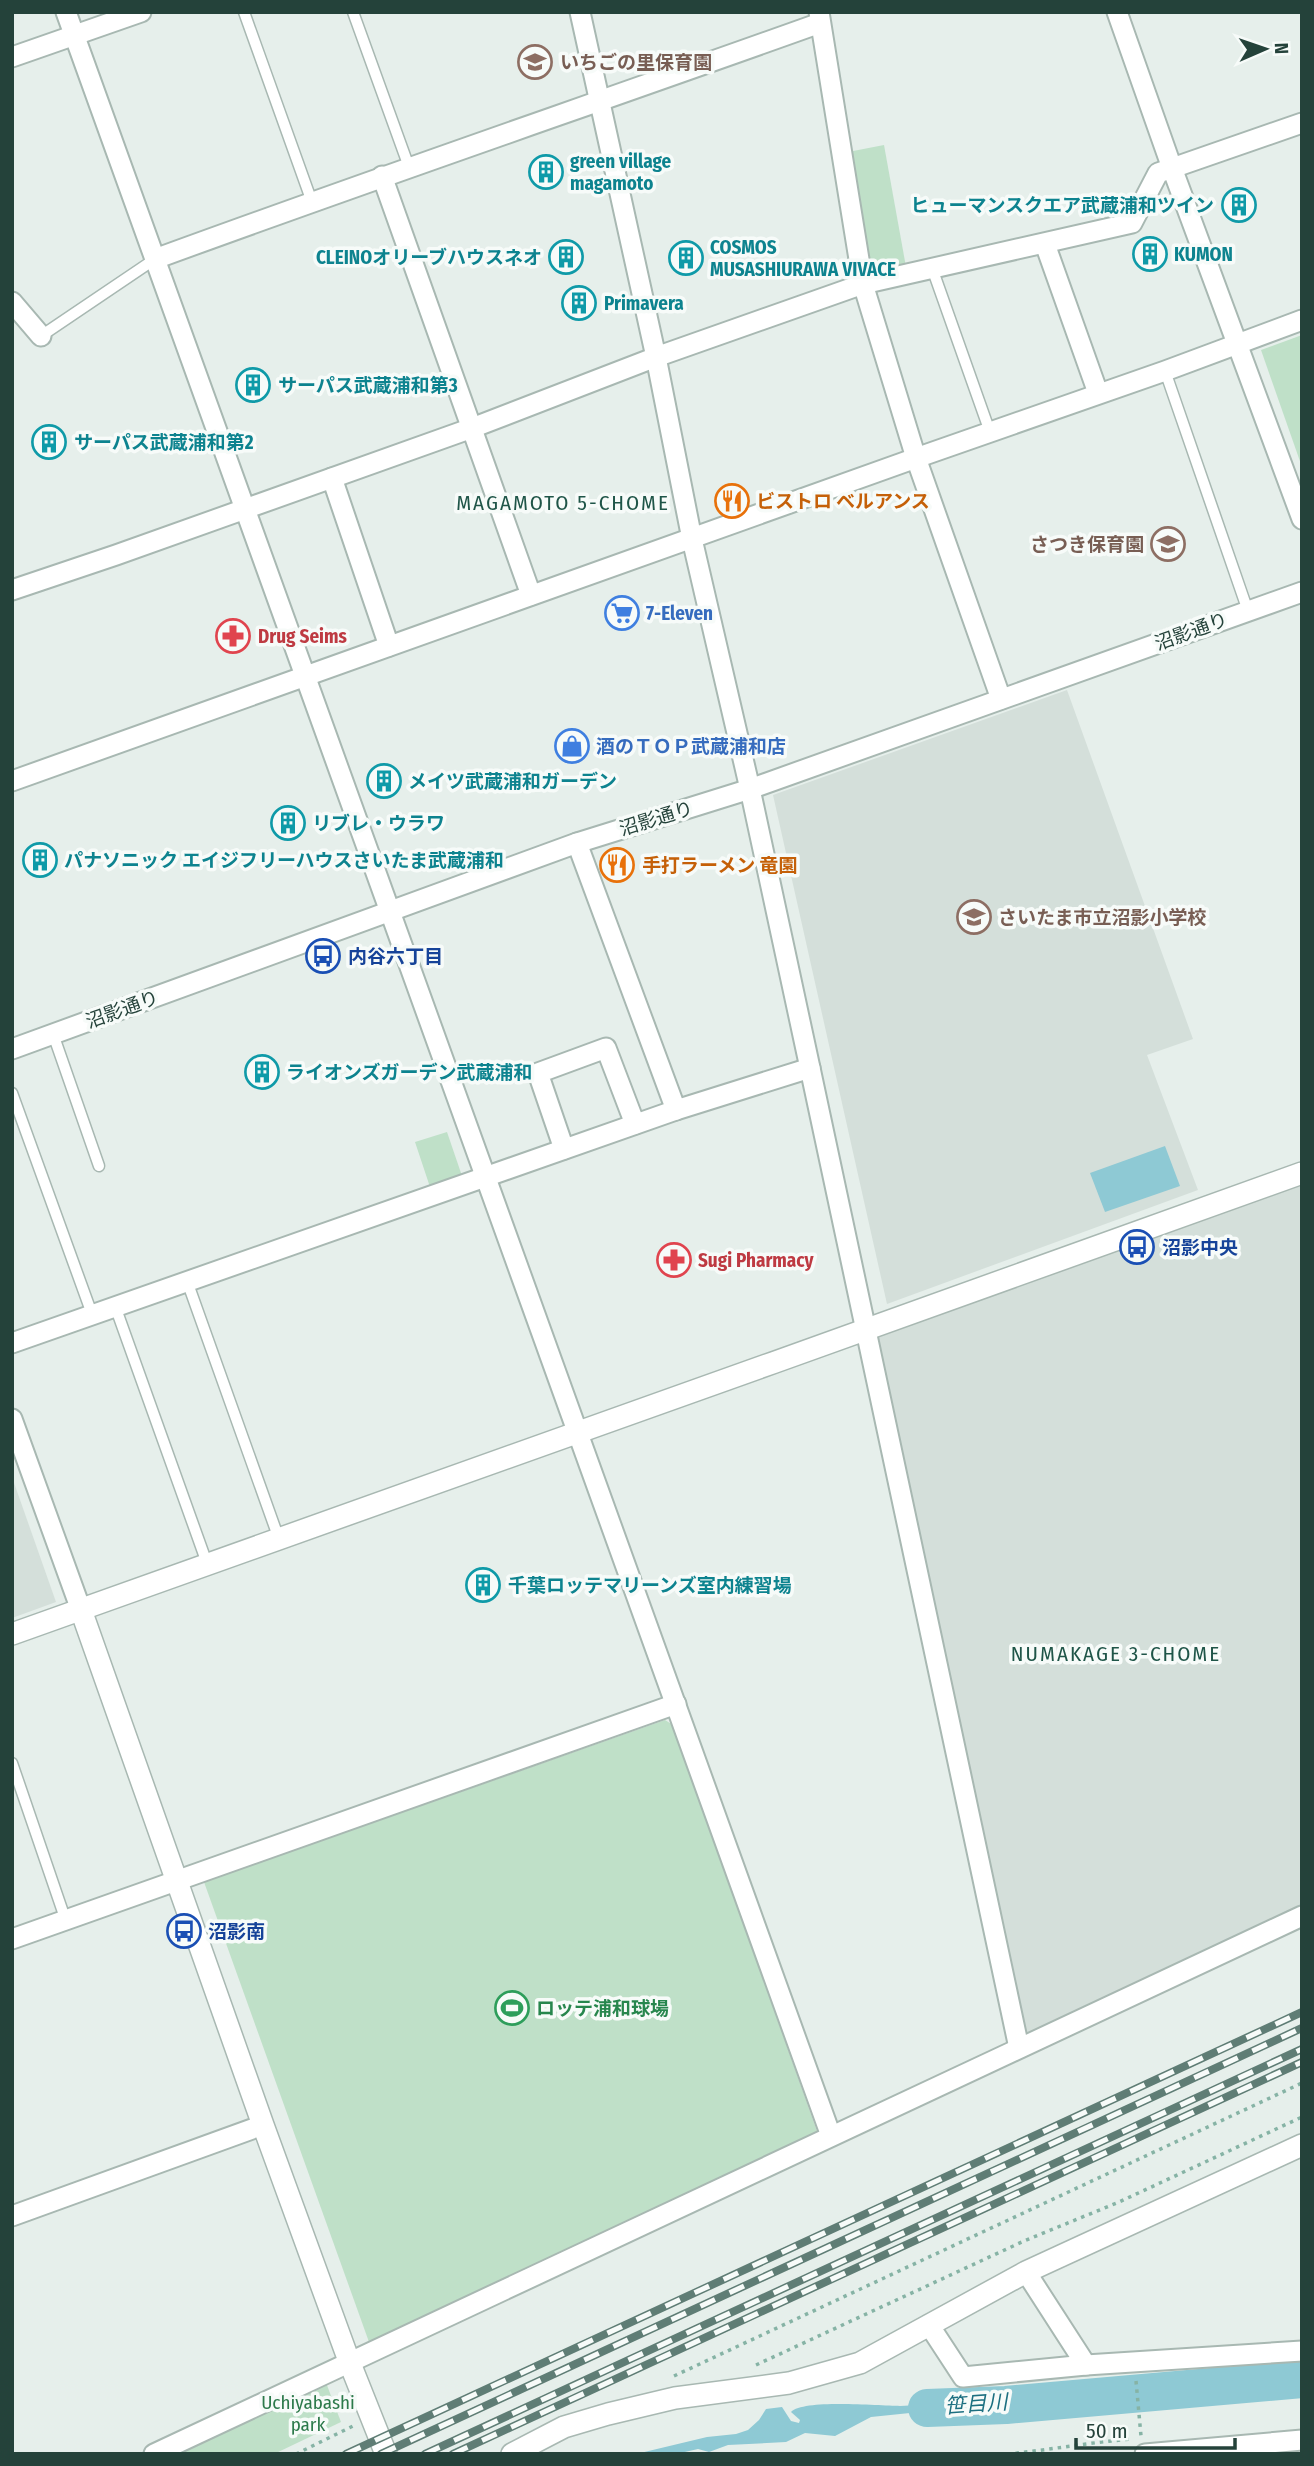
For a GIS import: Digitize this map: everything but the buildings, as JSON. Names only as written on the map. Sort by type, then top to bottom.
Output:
[{"type":"street","points":[[66,12],[831,2136]]},
{"type":"street","points":[[12,57],[141,12]]},
{"type":"street","points":[[580,12],[656,357],[692,539],[750,789],[1019,2048]]},
{"type":"street","points":[[1117,12],[1302,519]]},
{"type":"street","points":[[155,259],[382,176],[600,102],[819,17],[863,284],[916,458],[1001,699]]},
{"type":"street","points":[[12,590],[472,428],[656,357],[863,284],[1132,223],[1158,173],[1302,123]]},
{"type":"street","points":[[382,176],[531,595]]},
{"type":"street","points":[[1045,244],[1098,393]]},
{"type":"street","points":[[13,305],[41,335]]},
{"type":"street","points":[[12,781],[1302,320]]},
{"type":"street","points":[[332,478],[389,646]]},
{"type":"street","name":"沼影通り","points":[[12,1049],[577,843],[750,789],[1302,592]]},
{"type":"street","points":[[577,843],[676,1110]]},
{"type":"street","points":[[564,1149],[538,1073],[606,1048],[635,1124]]},
{"type":"street","points":[[12,1343],[635,1124],[810,1068]]},
{"type":"street","points":[[12,1634],[1302,1173]]},
{"type":"street","points":[[12,1419],[263,2125],[386,2454]]},
{"type":"street","points":[[12,1939],[676,1704]]},
{"type":"street","points":[[154,2454],[1302,1916]]},
{"type":"street","points":[[12,2216],[263,2125]]},
{"type":"street","points":[[512,2454],[564,2427],[608,2414],[675,2398],[789,2384],[860,2363],[1026,2272],[1302,2145]]},
{"type":"street","points":[[1026,2272],[1086,2365]]},
{"type":"street","points":[[929,2325],[963,2377],[1086,2365],[1302,2351]]},
{"type":"street","points":[[1142,2442],[1302,2440]]},
{"type":"lane","points":[[244,12],[312,202]]},
{"type":"lane","points":[[353,12],[409,167]]},
{"type":"lane","points":[[41,335],[155,259]]},
{"type":"lane","points":[[932,268],[990,432]]},
{"type":"lane","points":[[1165,371],[1248,611]]},
{"type":"lane","points":[[53,1034],[99,1166]]},
{"type":"lane","points":[[12,1093],[92,1314]]},
{"type":"lane","points":[[187,1281],[279,1539]]},
{"type":"lane","points":[[115,1306],[208,1566]]},
{"type":"lane","points":[[12,1763],[66,1921]]},
{"type":"path","points":[[664,2380],[1302,2083]]},
{"type":"path","points":[[744,2388],[753,2367],[768,2358],[1024,2241],[1119,2202],[1302,2117]]},
{"type":"path","points":[[1007,2454],[1053,2450],[1078,2444],[1142,2442],[1135,2375]]},
{"type":"path","points":[[296,2454],[371,2417]]},
{"type":"shaded area","name":"さいたま市立沼影小学校","points":[[1067,690],[1193,1039],[1147,1055],[1198,1190],[887,1304],[773,795]]},
{"type":"shaded area","points":[[1302,1173],[1302,1916],[1019,2048],[866,1329]]},
{"type":"shaded area","points":[[12,1477],[56,1602],[12,1618]]},
{"type":"green space","points":[[884,145],[906,267],[882,273],[865,260],[848,152]]},
{"type":"green space","points":[[1302,335],[1302,467],[1261,350]]},
{"type":"green space","points":[[447,1132],[462,1176],[430,1187],[415,1142]]},
{"type":"green space","name":"ロッテ浦和球場","points":[[665,1720],[673,1725],[818,2134],[369,2342],[204,1882]]},
{"type":"green space","name":"Uchiyabashi park","points":[[325,2380],[341,2422],[274,2454],[173,2454]]},
{"type":"water","points":[[1165,1146],[1180,1186],[1105,1212],[1090,1173]]},
{"type":"water","name":"笹目川","points":[[977,2398],[978,2406],[871,2417],[835,2436],[805,2433],[786,2442],[728,2445],[709,2452],[698,2449],[676,2454],[636,2454],[748,2430],[766,2409],[782,2407],[791,2421],[799,2423],[800,2420],[791,2412],[810,2406],[900,2406]]},
{"type":"waterway","name":"笹目川","points":[[927,2408],[1006,2405],[1302,2379]]},
{"type":"railway","points":[[346,2454],[1302,2012]]},
{"type":"railway","points":[[381,2454],[1302,2028]]},
{"type":"railway","points":[[425,2454],[1302,2049]]},
{"type":"railway","points":[[453,2454],[1302,2062]]},
{"type":"place","name":"いちごの里保育園","points":[[535,62]]},
{"type":"place","name":"green village magamoto","points":[[546,172]]},
{"type":"place","name":"ヒューマンスクエア武蔵浦和ツイン","points":[[1239,205]]},
{"type":"place","name":"KUMON","points":[[1150,254]]},
{"type":"place","name":"CLEINOオリーブハウスネオ","points":[[566,257]]},
{"type":"place","name":"COSMOS MUSASHIURAWA VIVACE","points":[[686,258]]},
{"type":"place","name":"Primavera","points":[[579,303]]},
{"type":"place","name":"サーパス武蔵浦和第3","points":[[253,385]]},
{"type":"place","name":"サーパス武蔵浦和第2","points":[[49,442]]},
{"type":"place","name":"ビストロ ベルアンス","points":[[732,501]]},
{"type":"place","name":"さつき保育園","points":[[1168,544]]},
{"type":"place","name":"7-Eleven","points":[[622,613]]},
{"type":"place","name":"Drug Seims","points":[[233,636]]},
{"type":"place","name":"酒のＴＯＰ武蔵浦和店","points":[[572,746]]},
{"type":"place","name":"メイツ武蔵浦和ガーデン","points":[[384,781]]},
{"type":"place","name":"リブレ・ウラワ","points":[[288,823]]},
{"type":"place","name":"パナソニック エイジフリーハウスさいたま武蔵浦和","points":[[40,860]]},
{"type":"place","name":"手打ラーメン 竜園","points":[[617,865]]},
{"type":"place","name":"さいたま市立沼影小学校","points":[[974,917]]},
{"type":"place","name":"内谷六丁目","points":[[323,956]]},
{"type":"place","name":"ライオンズガーデン武蔵浦和","points":[[262,1072]]},
{"type":"place","name":"沼影中央","points":[[1137,1247]]},
{"type":"place","name":"Sugi Pharmacy","points":[[674,1260]]},
{"type":"place","name":"千葉ロッテマリーンズ室内練習場","points":[[483,1585]]},
{"type":"place","name":"沼影南","points":[[184,1931]]},
{"type":"place","name":"ロッテ浦和球場","points":[[512,2008]]},
{"type":"district","name":"MAGAMOTO 5-CHOME","points":[[563,503]]},
{"type":"district","name":"NUMAKAGE 3-CHOME","points":[[1116,1654]]}]
